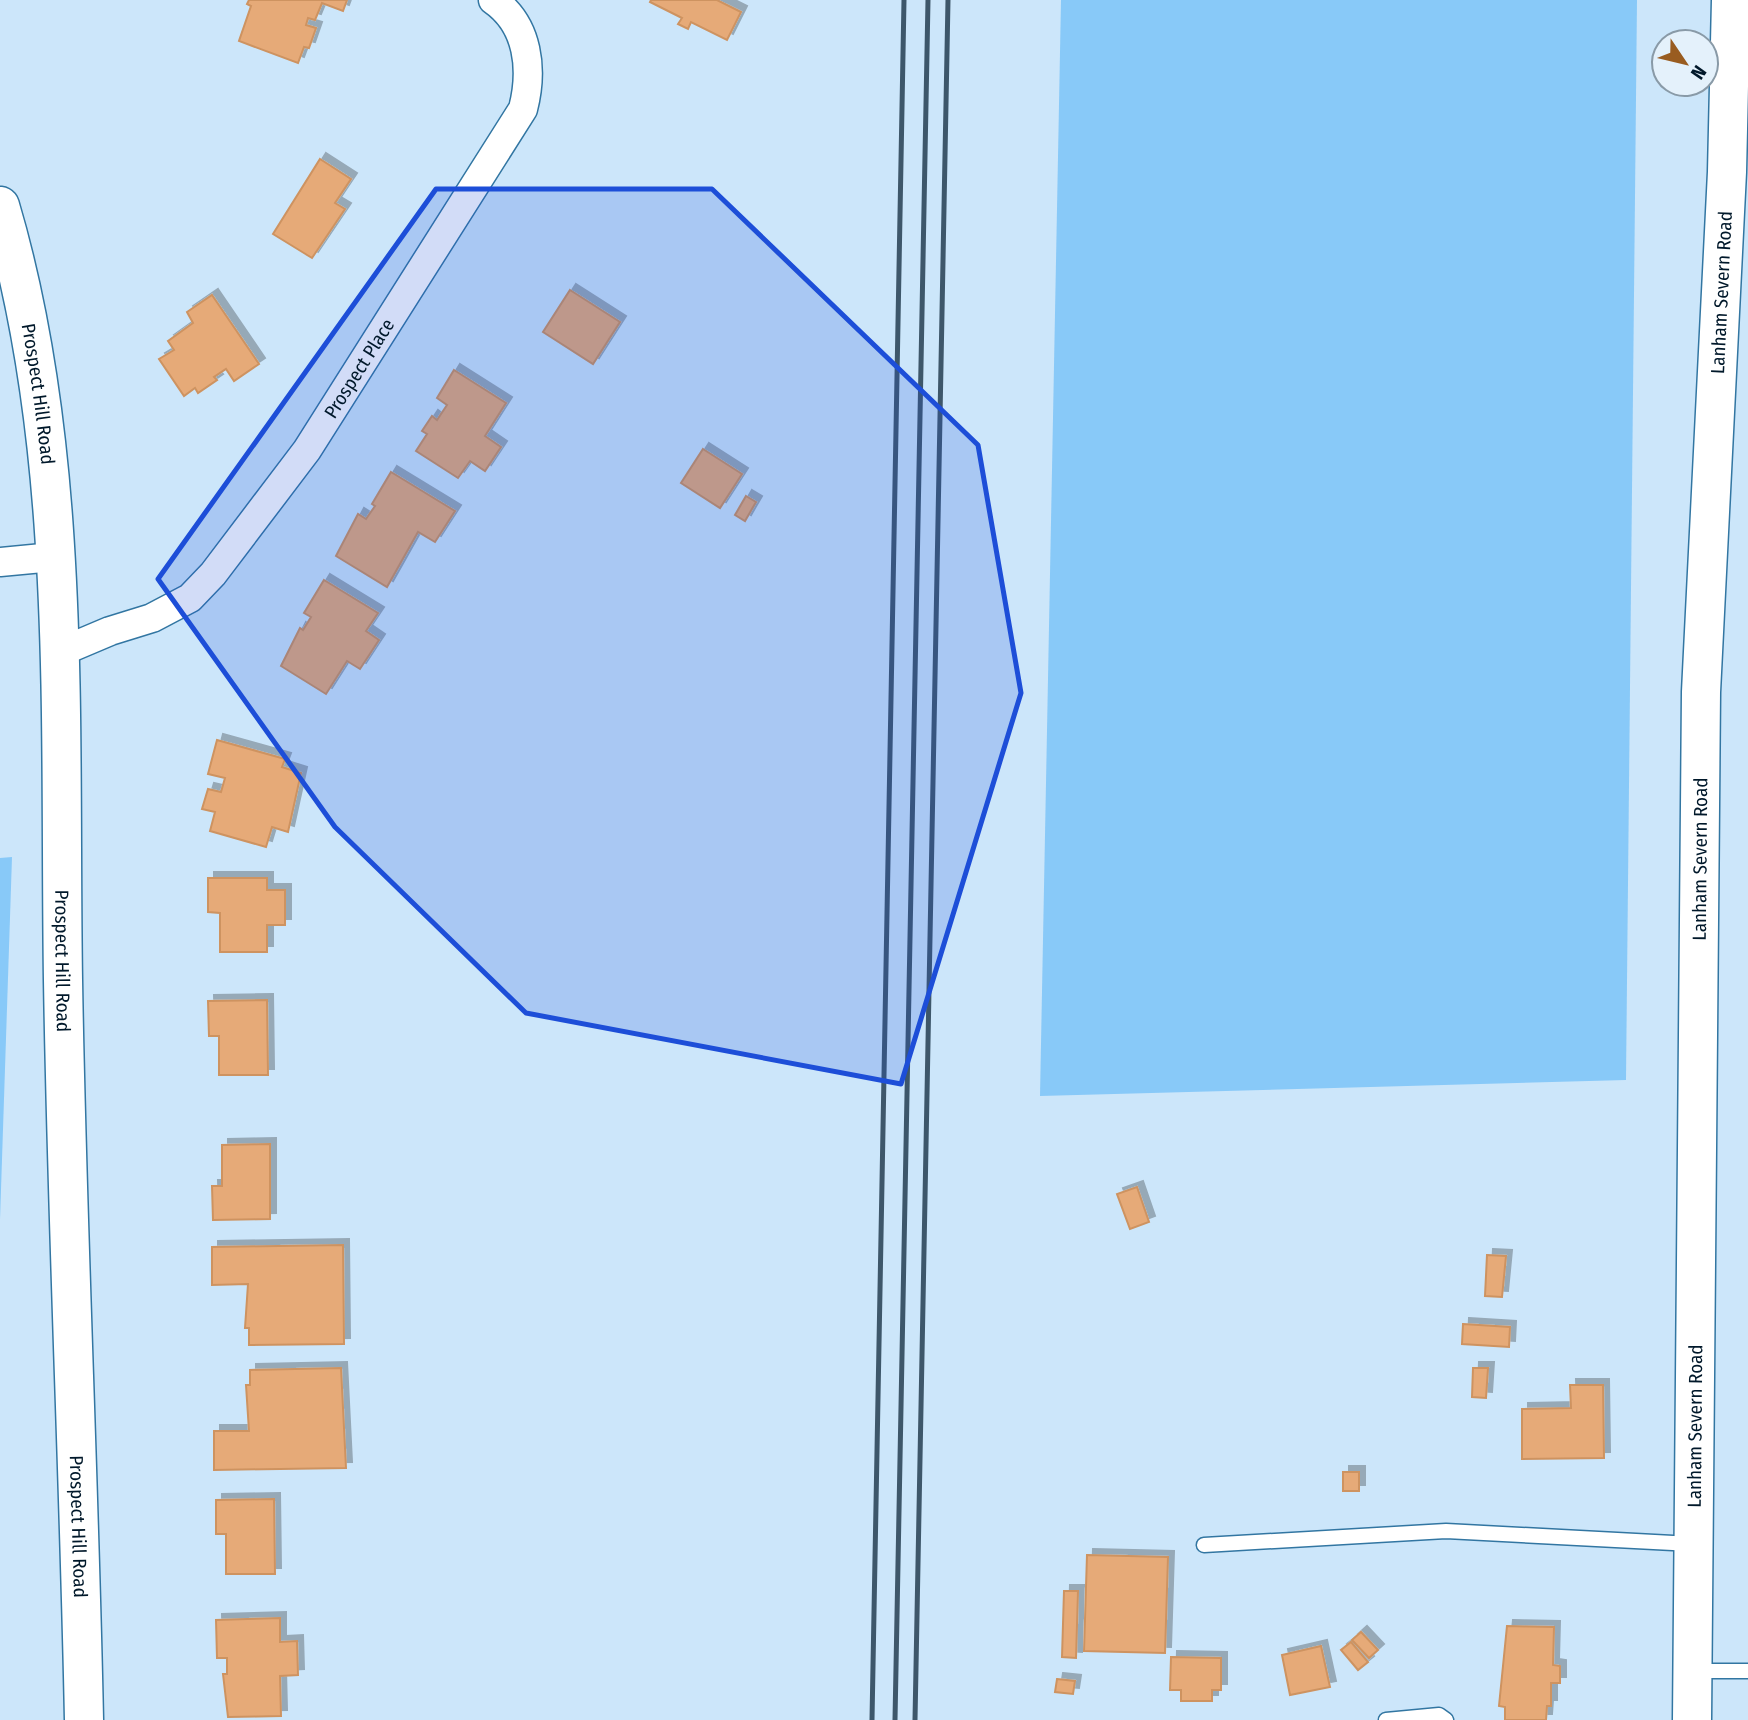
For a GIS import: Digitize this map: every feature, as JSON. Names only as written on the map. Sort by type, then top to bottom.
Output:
[{"type":"main road","name":"Lanham Severn Road","points":[[1692,1720],[1701,692],[1738,172],[1731,0]]},
{"type":"main road","name":"Prospect Hill Road","points":[[0,206],[43,413],[54,556],[58,653],[64,1073],[84,1720]]},
{"type":"street","name":"Prospect Place","points":[[58,653],[110,631],[152,618],[190,598],[213,574],[307,450],[523,108],[529,85],[527,57],[520,29],[494,0]]},
{"type":"street","points":[[0,562],[54,556]]},
{"type":"lane","points":[[1204,1545],[1446,1531],[1693,1544]]},
{"type":"lane","points":[[1692,1671],[1748,1671]]},
{"type":"lane","points":[[1386,1720],[1439,1715],[1446,1720]]},
{"type":"highlighted area","points":[[436,189],[712,189],[978,445],[1021,693],[901,1084],[526,1013],[335,827],[158,579]]},
{"type":"shaded area","points":[[1061,0],[1637,0],[1626,1080],[1040,1096]]},
{"type":"shaded area","points":[[12,857],[0,1220],[0,858]]},
{"type":"building","points":[[249,0],[347,0],[343,11],[322,3],[315,20],[308,18],[306,25],[316,28],[309,48],[304,47],[298,63],[239,41],[251,6],[247,4]]},
{"type":"building","points":[[717,0],[741,12],[727,40],[691,22],[688,29],[678,24],[682,18],[650,2]]},
{"type":"building","points":[[320,159],[351,179],[335,203],[345,209],[312,258],[273,234]]},
{"type":"building","points":[[570,290],[620,322],[593,364],[543,332]]},
{"type":"building","points":[[212,295],[259,364],[234,381],[226,369],[214,377],[217,380],[198,393],[195,388],[184,396],[159,359],[174,350],[168,341],[193,323],[187,312]]},
{"type":"building","points":[[454,370],[506,403],[485,436],[501,447],[485,471],[470,461],[458,478],[416,451],[427,434],[422,431],[432,416],[437,420],[447,405],[437,398]]},
{"type":"building","points":[[703,449],[742,474],[720,508],[681,483]]},
{"type":"building","points":[[391,472],[455,511],[435,542],[418,532],[387,587],[336,556],[358,514],[366,519],[375,506],[372,504]]},
{"type":"building","points":[[746,496],[756,502],[745,521],[735,515]]},
{"type":"building","points":[[324,580],[378,613],[366,631],[379,640],[360,669],[347,661],[326,694],[281,666],[300,628],[303,630],[311,617],[304,613]]},
{"type":"building","points":[[217,740],[285,759],[282,767],[301,773],[288,832],[272,827],[266,847],[210,831],[215,812],[202,809],[208,789],[221,792],[225,778],[208,774]]},
{"type":"building","points":[[208,878],[267,878],[267,890],[285,890],[285,925],[267,925],[267,952],[220,952],[220,913],[208,912]]},
{"type":"building","points":[[267,1000],[268,1075],[219,1075],[219,1036],[209,1036],[208,1001]]},
{"type":"building","points":[[270,1144],[270,1219],[213,1220],[212,1186],[222,1186],[222,1145]]},
{"type":"building","points":[[1137,1187],[1149,1222],[1130,1229],[1117,1194]]},
{"type":"building","points":[[343,1245],[344,1344],[249,1345],[249,1328],[245,1328],[248,1284],[212,1285],[212,1247]]},
{"type":"building","points":[[1487,1255],[1506,1256],[1502,1297],[1485,1296]]},
{"type":"building","points":[[1463,1324],[1510,1327],[1509,1347],[1462,1344]]},
{"type":"building","points":[[341,1368],[346,1468],[214,1470],[214,1431],[249,1431],[246,1385],[250,1385],[250,1370]]},
{"type":"building","points":[[1473,1368],[1488,1368],[1486,1398],[1472,1397]]},
{"type":"building","points":[[1570,1385],[1603,1385],[1604,1458],[1522,1459],[1522,1409],[1571,1408]]},
{"type":"building","points":[[1343,1472],[1359,1472],[1359,1491],[1343,1491]]},
{"type":"building","points":[[274,1499],[275,1574],[226,1574],[226,1534],[216,1534],[216,1500]]},
{"type":"building","points":[[1087,1555],[1168,1557],[1165,1653],[1084,1651]]},
{"type":"building","points":[[1064,1591],[1078,1591],[1076,1658],[1062,1657]]},
{"type":"building","points":[[280,1618],[280,1642],[297,1641],[298,1675],[280,1676],[281,1716],[228,1717],[223,1674],[227,1674],[227,1658],[217,1658],[216,1620]]},
{"type":"building","points":[[1507,1626],[1554,1627],[1553,1665],[1560,1666],[1560,1683],[1551,1683],[1551,1706],[1547,1706],[1546,1720],[1505,1720],[1505,1707],[1499,1706]]},
{"type":"building","points":[[1361,1632],[1378,1650],[1369,1658],[1352,1640]]},
{"type":"building","points":[[1351,1642],[1368,1662],[1358,1670],[1341,1650]]},
{"type":"building","points":[[1321,1646],[1330,1687],[1290,1695],[1282,1655]]},
{"type":"building","points":[[1171,1657],[1221,1658],[1221,1690],[1212,1690],[1212,1701],[1181,1701],[1181,1690],[1170,1690]]},
{"type":"building","points":[[1057,1679],[1075,1681],[1073,1694],[1055,1692]]},
{"type":"railway","points":[[872,1720],[904,0]]},
{"type":"railway","points":[[895,1720],[928,0]]},
{"type":"railway","points":[[915,1720],[948,0]]}]
